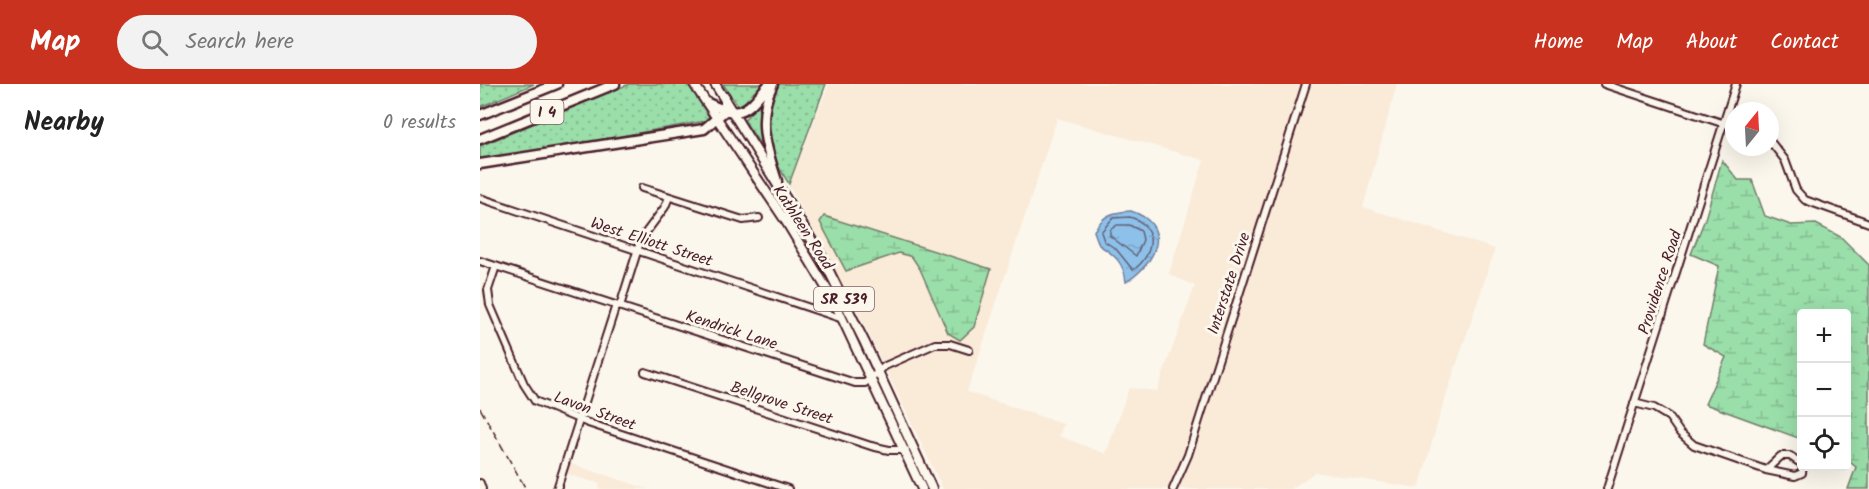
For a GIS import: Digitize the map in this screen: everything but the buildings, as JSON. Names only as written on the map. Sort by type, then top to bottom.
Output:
[{"type":"highway","name":"I 4","points":[[480,115],[557,84]]},
{"type":"highway","name":"I 4","points":[[480,140],[615,84]]},
{"type":"highway","points":[[708,103],[735,113],[748,108],[771,84]]},
{"type":"highway","points":[[771,84],[764,110],[763,133],[777,180]]},
{"type":"highway","points":[[480,164],[705,129],[718,120],[725,111],[725,97]]},
{"type":"main road","name":"Kathleen Road","points":[[694,84],[832,297],[922,489]]},
{"type":"main road","name":"Kathleen Road","points":[[715,84],[777,180],[843,296],[932,489]]},
{"type":"street","name":"Interstate Drive","points":[[1173,489],[1188,455],[1306,84]]},
{"type":"street","points":[[1604,84],[1723,124]]},
{"type":"street","name":"Providence Road","points":[[1607,489],[1736,84]]},
{"type":"street","points":[[1779,152],[1785,160],[1796,190],[1805,200],[1869,223]]},
{"type":"street","points":[[642,188],[743,220],[759,218]]},
{"type":"street","points":[[557,489],[644,234],[665,207],[669,197]]},
{"type":"street","name":"West Elliott Street","points":[[480,198],[843,320]]},
{"type":"street","name":"Kendrick Lane","points":[[480,261],[855,383],[866,383],[870,379]]},
{"type":"street","name":"Lavon Street","points":[[496,266],[488,290],[490,305],[530,395],[544,407],[788,489]]},
{"type":"street","points":[[816,310],[832,297]]},
{"type":"street","points":[[870,379],[901,358],[935,344],[950,344],[969,350]]},
{"type":"street","name":"Bellgrove Street","points":[[645,372],[871,446],[903,450],[913,448]]},
{"type":"street","points":[[1634,403],[1665,414],[1680,433],[1694,445],[1766,470],[1795,476],[1802,471]]},
{"type":"street","points":[[1766,470],[1781,456],[1790,456],[1797,461]]},
{"type":"street","points":[[480,483],[482,489]]},
{"type":"shaded area","points":[[829,84],[1303,84],[1185,454],[1170,489],[943,489],[886,370],[936,347],[949,347],[971,354],[973,348],[951,341],[935,341],[883,365],[865,326],[789,186]],"holes":[[[1057,118],[1204,160],[1169,274],[1195,286],[1157,391],[1129,388],[1106,454],[1059,436],[1063,424],[967,392]],[[839,220],[986,290],[948,333],[920,269],[912,257],[899,253],[846,271]]]},
{"type":"shaded area","points":[[1309,84],[1397,84],[1363,207],[1495,249],[1441,411],[1419,488],[1315,472],[1291,489],[1176,489],[1190,456]]},
{"type":"shaded area","points":[[568,463],[648,489],[599,489],[600,484],[564,473]]},
{"type":"green space","points":[[480,84],[534,84],[480,107]]},
{"type":"green space","points":[[629,84],[688,84],[711,120],[480,161],[480,146]]},
{"type":"green space","points":[[723,84],[765,84],[739,108]]},
{"type":"green space","points":[[776,84],[826,84],[789,184],[772,156],[765,120]]},
{"type":"green space","points":[[763,99],[759,124],[760,144],[744,120]]},
{"type":"green space","points":[[1722,160],[1738,180],[1752,180],[1765,216],[1791,225],[1816,224],[1841,237],[1869,265],[1869,489],[1848,489],[1856,467],[1851,463],[1851,309],[1797,309],[1797,438],[1705,404],[1726,357],[1703,344],[1719,266],[1691,254],[1705,219]]},
{"type":"green space","points":[[824,216],[991,269],[974,327],[960,340],[948,333],[920,269],[912,257],[899,253],[846,271],[820,222]]},
{"type":"water","points":[[1131,211],[1144,217],[1153,225],[1156,245],[1145,265],[1126,282],[1121,265],[1114,256],[1099,245],[1094,231],[1101,221],[1110,215]]},
{"type":"railway","points":[[480,408],[526,489]]}]
